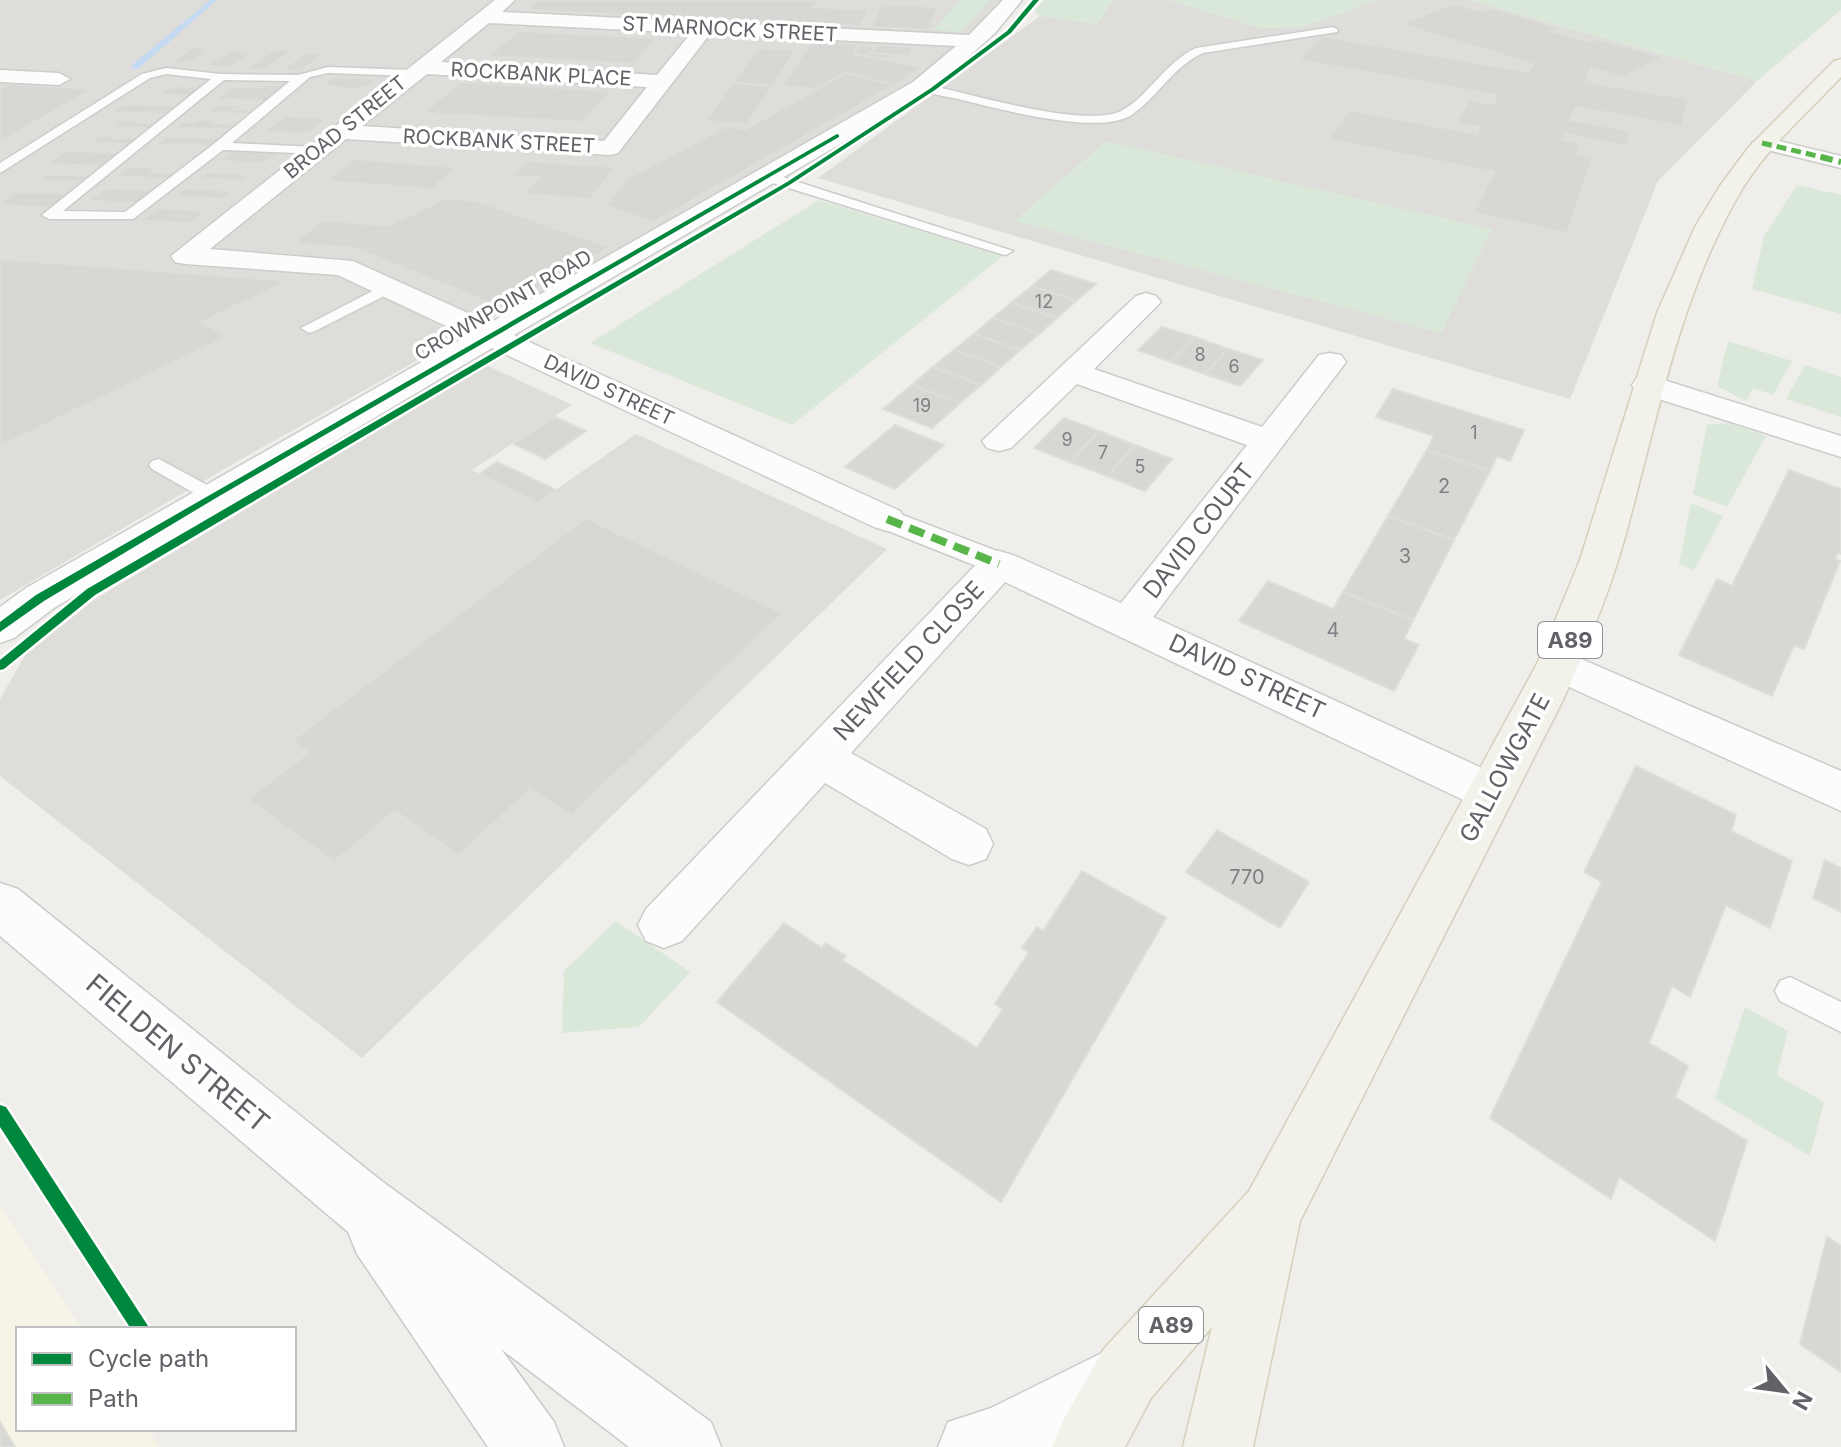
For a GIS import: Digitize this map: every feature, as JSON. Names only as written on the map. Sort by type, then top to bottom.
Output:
[{"type":"main road","name":"GALLOWGATE","points":[[1087,1447],[1127,1374],[1271,1213],[1558,664],[1605,540],[1668,319],[1701,240],[1762,143],[1841,65]]},
{"type":"main road","name":"GALLOWGATE","points":[[1220,1445],[1271,1213]]},
{"type":"street","name":"BROAD STREET","points":[[185,256],[506,0]]},
{"type":"street","name":"CROWNPOINT ROAD","points":[[0,628],[40,598],[213,496],[921,87],[975,41],[1013,0]]},
{"type":"street","name":"ST MARNOCK STREET","points":[[485,17],[975,41]]},
{"type":"street","points":[[662,82],[705,28]]},
{"type":"street","name":"ROCKBANK PLACE","points":[[416,70],[662,82]]},
{"type":"street","points":[[0,76],[59,79]]},
{"type":"street","name":"ROCKBANK STREET","points":[[340,132],[610,148],[662,82]]},
{"type":"street","points":[[1762,143],[1841,162]]},
{"type":"street","name":"DAVID STREET","points":[[185,256],[343,267],[887,519]]},
{"type":"street","points":[[999,441],[1146,302]]},
{"type":"street","name":"DAVID COURT","points":[[1128,622],[1330,362]]},
{"type":"street","name":"DAVID COURT","points":[[1073,372],[1269,441]]},
{"type":"street","points":[[1648,385],[1841,447]]},
{"type":"street","points":[[887,519],[999,564]]},
{"type":"street","name":"DAVID STREET","points":[[999,564],[1492,793]]},
{"type":"street","name":"NEWFIELD CLOSE","points":[[664,925],[999,564]]},
{"type":"street","points":[[1558,664],[1841,792]]},
{"type":"street","name":"NEWFIELD CLOSE","points":[[819,757],[969,844]]},
{"type":"street","name":"FIELDEN STREET","points":[[0,905],[357,1201],[686,1447]]},
{"type":"street","name":"FIELDEN STREET","points":[[357,1201],[529,1447]]},
{"type":"street","points":[[973,1447],[999,1441],[1127,1374]]},
{"type":"lane","points":[[921,87],[1051,115],[1090,121],[1117,119],[1185,57],[1200,50],[1333,30]]},
{"type":"lane","points":[[221,77],[49,215],[128,216],[220,146],[306,74],[328,70],[416,70]]},
{"type":"lane","points":[[0,169],[146,76],[166,71],[221,77],[301,78]]},
{"type":"lane","points":[[220,146],[316,151]]},
{"type":"lane","points":[[768,177],[1006,251]]},
{"type":"lane","points":[[309,328],[388,288]]},
{"type":"lane","points":[[159,465],[213,496]]},
{"type":"lane","points":[[1790,991],[1841,1018]]},
{"type":"shaded area","points":[[0,0],[1022,0],[995,30],[774,174],[500,314],[238,461],[0,600]]},
{"type":"shaded area","points":[[1113,0],[1170,0],[1260,28],[1301,27],[1378,0],[1469,0],[1757,81],[1658,181],[1570,399],[818,178],[1040,16],[1097,24]]},
{"type":"shaded area","points":[[486,365],[572,405],[472,470],[537,503],[636,434],[887,549],[362,1058],[0,776],[0,699],[26,654],[95,599]]},
{"type":"shaded area","points":[[0,1206],[81,1327],[16,1327],[16,1431],[149,1431],[160,1447],[0,1447]]},
{"type":"green space","points":[[960,0],[990,0],[961,32],[934,30]]},
{"type":"green space","points":[[1044,0],[1113,0],[1097,24],[1040,16],[1034,11]]},
{"type":"green space","points":[[1170,0],[1378,0],[1301,27],[1260,28]]},
{"type":"green space","points":[[1469,0],[1841,0],[1841,10],[1757,81]]},
{"type":"green space","points":[[1106,141],[1492,229],[1441,333],[1014,221]]},
{"type":"green space","points":[[1797,185],[1841,195],[1841,314],[1752,289],[1764,236]]},
{"type":"green space","points":[[819,200],[1003,256],[792,425],[590,343]]},
{"type":"green space","points":[[1728,341],[1792,361],[1773,395],[1753,388],[1746,401],[1717,386]]},
{"type":"green space","points":[[1805,365],[1841,377],[1841,417],[1786,399]]},
{"type":"green space","points":[[1728,423],[1766,436],[1727,507],[1693,494],[1707,425]]},
{"type":"green space","points":[[1691,503],[1723,516],[1694,570],[1679,564]]},
{"type":"green space","points":[[616,921],[690,972],[639,1027],[562,1033],[564,971]]},
{"type":"green space","points":[[1745,1007],[1788,1031],[1777,1075],[1824,1102],[1810,1156],[1715,1099]]},
{"type":"building","points":[[538,0],[819,0],[814,7],[869,10],[860,26],[527,10]]},
{"type":"building","points":[[882,4],[938,7],[928,30],[871,27]]},
{"type":"building","points":[[1453,4],[1481,11],[1490,8],[1560,28],[1552,31],[1591,42],[1597,39],[1663,57],[1622,77],[1591,68],[1586,82],[1688,99],[1682,126],[1576,107],[1570,120],[1631,131],[1627,146],[1565,134],[1562,140],[1581,143],[1577,154],[1593,157],[1567,233],[1474,213],[1494,172],[1328,139],[1350,110],[1477,134],[1480,127],[1456,123],[1469,100],[1493,104],[1497,95],[1299,60],[1321,36],[1529,72],[1533,64],[1400,24]]},
{"type":"building","points":[[518,31],[657,38],[634,64],[489,56]]},
{"type":"building","points":[[812,41],[860,44],[854,54],[923,67],[894,85],[846,73],[817,89],[782,86]]},
{"type":"building","points":[[859,45],[875,46],[871,53],[889,54],[885,59],[854,54]]},
{"type":"building","points":[[876,45],[914,47],[910,56],[871,53]]},
{"type":"building","points":[[194,47],[204,47],[199,51],[209,51],[194,61],[167,65]]},
{"type":"building","points":[[759,48],[796,50],[773,86],[733,83]]},
{"type":"building","points":[[275,50],[293,50],[264,70],[246,69]]},
{"type":"building","points":[[231,51],[253,52],[229,67],[206,66]]},
{"type":"building","points":[[307,52],[325,53],[300,71],[282,70]]},
{"type":"building","points":[[846,73],[894,85],[654,222],[605,206],[627,179],[725,127],[746,129]]},
{"type":"building","points":[[335,76],[377,79],[353,90],[322,84]]},
{"type":"building","points":[[459,82],[611,91],[583,122],[424,113]]},
{"type":"building","points":[[733,83],[773,86],[747,124],[705,121]]},
{"type":"building","points":[[9,84],[92,89],[0,142],[0,89]]},
{"type":"building","points":[[285,85],[270,101],[215,99],[232,87]]},
{"type":"building","points":[[171,86],[208,87],[196,96],[158,95]]},
{"type":"building","points":[[123,104],[184,106],[173,114],[110,113]]},
{"type":"building","points":[[217,105],[237,106],[232,110],[254,110],[250,114],[206,113]]},
{"type":"building","points":[[286,116],[328,119],[308,133],[262,132]]},
{"type":"building","points":[[127,120],[156,123],[150,128],[108,127]]},
{"type":"building","points":[[198,120],[241,124],[234,129],[175,128],[182,122]]},
{"type":"building","points":[[101,136],[139,138],[132,144],[87,142]]},
{"type":"building","points":[[166,137],[224,138],[215,146],[156,144]]},
{"type":"building","points":[[233,150],[283,154],[259,164],[218,160]]},
{"type":"building","points":[[66,151],[124,153],[107,166],[47,164]]},
{"type":"building","points":[[353,159],[456,167],[432,189],[327,181]]},
{"type":"building","points":[[526,161],[616,167],[590,199],[523,194],[539,177],[511,176]]},
{"type":"building","points":[[128,167],[179,173],[171,179],[115,176]]},
{"type":"building","points":[[207,172],[252,175],[243,181],[199,178]]},
{"type":"building","points":[[46,174],[94,176],[86,182],[38,180]]},
{"type":"building","points":[[106,188],[154,190],[136,203],[88,201]]},
{"type":"building","points":[[184,188],[232,191],[222,199],[174,196]]},
{"type":"building","points":[[15,192],[72,194],[53,208],[0,205]]},
{"type":"building","points":[[446,198],[477,201],[610,247],[503,308],[355,248],[295,243],[322,220],[388,226]]},
{"type":"building","points":[[157,208],[206,211],[190,223],[140,221]]},
{"type":"building","points":[[0,259],[288,281],[201,322],[228,336],[0,446]]},
{"type":"building","points":[[1051,270],[1096,284],[1076,301],[1032,286]]},
{"type":"building","points":[[1032,286],[1076,301],[1057,318],[1011,303]]},
{"type":"building","points":[[1011,303],[1057,318],[1039,334],[993,318]]},
{"type":"building","points":[[993,318],[1039,334],[1020,350],[974,334]]},
{"type":"building","points":[[1162,327],[1195,337],[1171,362],[1138,350]]},
{"type":"building","points":[[974,334],[1020,350],[1001,367],[954,350]]},
{"type":"building","points":[[1195,337],[1228,349],[1205,374],[1171,362]]},
{"type":"building","points":[[1228,349],[1263,360],[1240,386],[1205,374]]},
{"type":"building","points":[[954,350],[1001,367],[981,385],[933,367]]},
{"type":"building","points":[[933,367],[981,385],[960,403],[912,385]]},
{"type":"building","points":[[912,385],[960,403],[932,428],[883,409]]},
{"type":"building","points":[[1393,389],[1524,430],[1510,461],[1497,456],[1490,471],[1427,450],[1434,436],[1376,417]]},
{"type":"building","points":[[555,417],[586,431],[545,459],[514,444]]},
{"type":"building","points":[[1064,418],[1099,431],[1070,462],[1034,448]]},
{"type":"building","points":[[895,425],[944,445],[895,489],[845,467]]},
{"type":"building","points":[[1099,431],[1135,445],[1107,476],[1070,462]]},
{"type":"building","points":[[1135,445],[1172,459],[1145,491],[1107,476]]},
{"type":"building","points":[[1427,450],[1490,471],[1454,540],[1388,516]]},
{"type":"building","points":[[497,462],[556,490],[538,503],[479,474]]},
{"type":"building","points":[[1789,470],[1841,489],[1841,554],[1838,553],[1835,559],[1840,561],[1804,649],[1794,645],[1772,696],[1679,655],[1717,579],[1732,586]]},
{"type":"building","points":[[1388,516],[1454,540],[1413,620],[1343,592]]},
{"type":"building","points":[[586,518],[782,613],[572,815],[530,789],[459,855],[395,811],[334,862],[248,799],[309,752],[292,741]]},
{"type":"building","points":[[1268,581],[1333,609],[1343,592],[1413,620],[1404,639],[1419,645],[1394,691],[1239,621]]},
{"type":"building","points":[[1636,766],[1736,815],[1731,831],[1792,861],[1770,928],[1726,905],[1690,997],[1672,986],[1649,1043],[1688,1066],[1675,1097],[1747,1141],[1715,1241],[1619,1177],[1611,1199],[1490,1118],[1602,882],[1584,872]]},
{"type":"building","points":[[1217,830],[1309,882],[1280,928],[1186,872]]},
{"type":"building","points":[[1825,860],[1841,868],[1841,912],[1813,898]]},
{"type":"building","points":[[1082,871],[1166,918],[1001,1202],[717,1002],[784,923],[822,948],[825,943],[846,956],[842,960],[977,1048],[1003,1009],[995,1004],[1029,952],[1022,948],[1037,927],[1043,931]]},
{"type":"building","points":[[1827,1237],[1841,1246],[1841,1372],[1800,1344]]},
{"type":"building","points":[[0,1422],[15,1447],[0,1447]]},
{"type":"waterway","points":[[135,67],[214,0]]},
{"type":"marked path","points":[[1762,143],[1841,162]]},
{"type":"marked path","points":[[887,519],[999,564]]},
{"type":"cycle path","points":[[0,666],[91,592],[789,183],[933,89],[1009,32],[1036,0]]},
{"type":"cycle path","points":[[0,628],[40,598],[213,496],[837,136]]},
{"type":"cycle path","points":[[0,1113],[140,1327]]}]
